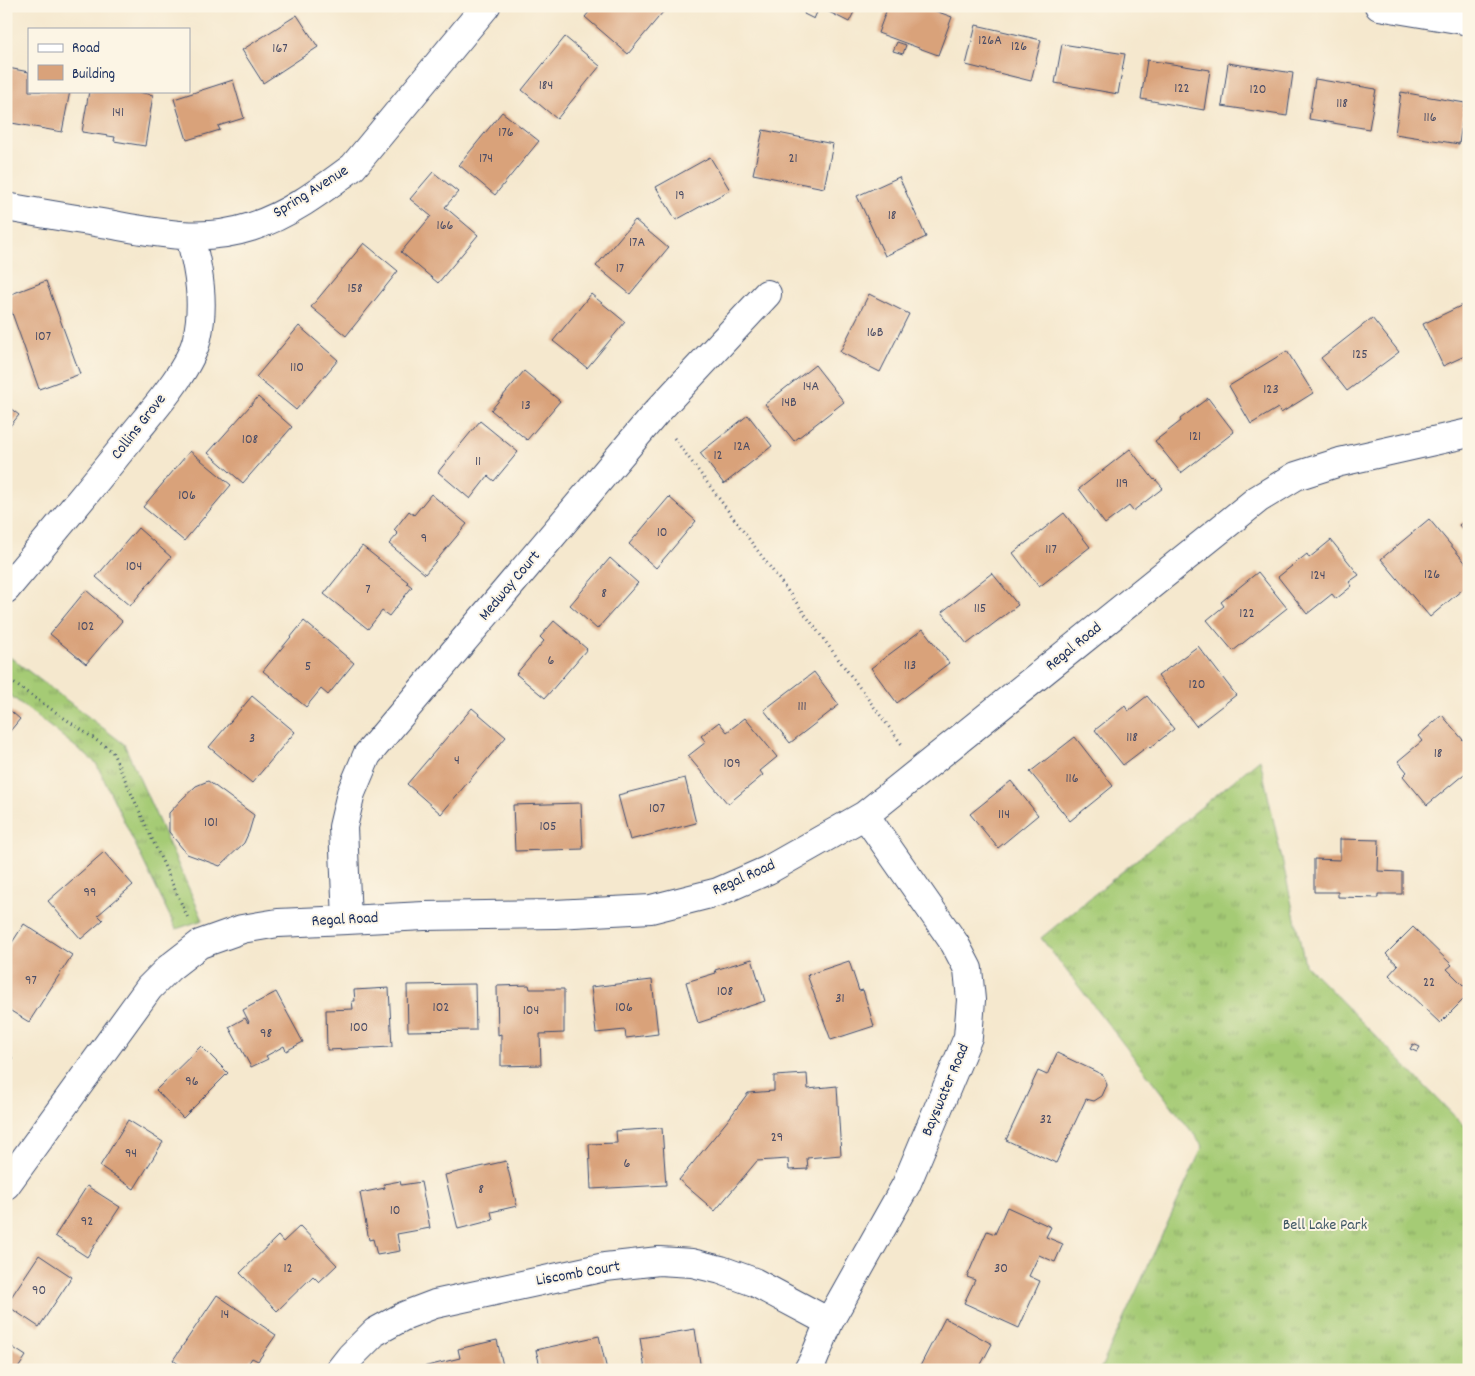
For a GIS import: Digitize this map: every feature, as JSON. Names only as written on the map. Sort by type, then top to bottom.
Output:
[{"type":"street","name":"Spring Avenue","points":[[6,207],[190,237],[226,233],[252,226],[292,208],[326,187],[353,167],[486,6]]},
{"type":"street","points":[[1379,6],[1469,21]]},
{"type":"street","name":"Collins Grove","points":[[6,590],[168,392],[185,365],[197,340],[201,311],[198,268],[190,237]]},
{"type":"street","name":"Medway Court","points":[[346,920],[343,826],[352,793],[367,755],[655,414],[768,294]]},
{"type":"street","name":"Regal Road","points":[[6,1185],[149,988],[169,968],[200,944],[242,929],[278,923],[424,916],[555,914],[650,909],[718,892],[768,870],[865,815],[1258,499],[1296,476],[1340,462],[1414,447],[1469,433]]},
{"type":"street","name":"Bayswater Road","points":[[808,1370],[814,1361],[829,1322],[906,1185],[968,1036],[971,1000],[968,969],[955,944],[865,815]]},
{"type":"street","name":"Liscomb Court","points":[[340,1370],[375,1332],[406,1315],[435,1304],[605,1267],[659,1261],[692,1263],[721,1270],[754,1282],[829,1322]]},
{"type":"path","points":[[655,414],[922,770]]},
{"type":"path","points":[[6,678],[112,751],[200,944]]},
{"type":"green space","points":[[6,654],[124,744],[203,920],[176,929],[96,763],[6,692]]},
{"type":"green space","name":"Bell Lake Park","points":[[1260,759],[1305,964],[1469,1131],[1469,1370],[1100,1370],[1203,1146],[1041,938]]},
{"type":"building","points":[[594,6],[668,6],[628,54],[585,17]]},
{"type":"building","points":[[807,6],[818,10],[814,19],[804,14]]},
{"type":"building","points":[[817,6],[857,6],[849,22]]},
{"type":"building","points":[[888,6],[922,6],[952,17],[938,55],[878,33]]},
{"type":"building","points":[[297,15],[318,47],[263,83],[242,50]]},
{"type":"building","points":[[976,25],[1041,40],[1031,81],[966,65]]},
{"type":"building","points":[[565,37],[600,66],[557,119],[522,90]]},
{"type":"building","points":[[897,42],[906,45],[903,54],[893,51]]},
{"type":"building","points":[[1062,44],[1125,54],[1118,94],[1055,83]]},
{"type":"building","points":[[1147,60],[1210,70],[1204,110],[1141,99]]},
{"type":"building","points":[[1228,63],[1293,73],[1287,116],[1222,106]]},
{"type":"building","points":[[8,68],[28,72],[28,92],[70,92],[62,132],[6,122],[6,81]]},
{"type":"building","points":[[1315,79],[1376,89],[1369,129],[1309,119]]},
{"type":"building","points":[[233,80],[244,118],[218,126],[220,130],[187,140],[174,99]]},
{"type":"building","points":[[89,92],[138,92],[153,95],[145,146],[114,141],[115,137],[82,132]]},
{"type":"building","points":[[1401,92],[1465,103],[1459,144],[1395,134]]},
{"type":"building","points":[[502,112],[539,141],[495,195],[459,165]]},
{"type":"building","points":[[763,130],[833,144],[824,188],[753,174]]},
{"type":"building","points":[[710,157],[730,190],[676,220],[656,187]]},
{"type":"building","points":[[433,172],[458,192],[445,207],[478,235],[438,283],[401,252],[431,216],[410,199]]},
{"type":"building","points":[[899,177],[926,237],[885,256],[857,196]]},
{"type":"building","points":[[635,220],[668,248],[630,294],[596,266]]},
{"type":"building","points":[[364,243],[398,271],[346,336],[311,307]]},
{"type":"building","points":[[46,281],[80,374],[39,389],[6,296]]},
{"type":"building","points":[[591,294],[625,322],[587,368],[553,341]]},
{"type":"building","points":[[869,294],[909,314],[880,372],[840,352]]},
{"type":"building","points":[[1469,302],[1469,354],[1443,366],[1423,324]]},
{"type":"building","points":[[1372,318],[1399,352],[1347,391],[1321,358]]},
{"type":"building","points":[[299,326],[338,360],[296,410],[256,377]]},
{"type":"building","points":[[1287,351],[1313,393],[1281,413],[1278,408],[1251,424],[1229,386]]},
{"type":"building","points":[[815,365],[844,402],[794,441],[765,404]]},
{"type":"building","points":[[524,371],[560,401],[527,440],[491,410]]},
{"type":"building","points":[[258,397],[292,427],[243,483],[208,453]]},
{"type":"building","points":[[1208,398],[1234,432],[1181,473],[1155,441]]},
{"type":"building","points":[[6,405],[19,415],[6,431]]},
{"type":"building","points":[[748,415],[772,446],[724,484],[700,453]]},
{"type":"building","points":[[480,421],[518,452],[494,481],[488,476],[470,499],[438,472]]},
{"type":"building","points":[[1130,449],[1154,480],[1163,488],[1133,511],[1129,506],[1105,524],[1079,489]]},
{"type":"building","points":[[190,451],[231,485],[184,541],[143,507]]},
{"type":"building","points":[[431,494],[467,524],[425,574],[389,544],[398,534],[394,530],[409,511],[414,515]]},
{"type":"building","points":[[669,497],[696,521],[656,568],[629,544]]},
{"type":"building","points":[[1064,513],[1090,547],[1039,587],[1013,553]]},
{"type":"building","points":[[1469,518],[1469,537],[1459,525]]},
{"type":"building","points":[[1429,519],[1469,567],[1469,584],[1430,617],[1381,559]]},
{"type":"building","points":[[138,528],[171,557],[130,606],[96,577]]},
{"type":"building","points":[[1331,540],[1359,575],[1349,582],[1352,586],[1336,599],[1332,594],[1307,614],[1278,577],[1307,554],[1309,558]]},
{"type":"building","points":[[362,546],[412,587],[389,616],[382,611],[368,629],[324,594]]},
{"type":"building","points":[[610,558],[638,583],[597,629],[570,605]]},
{"type":"building","points":[[1258,572],[1287,608],[1233,651],[1207,620],[1224,606],[1221,602]]},
{"type":"building","points":[[992,573],[1018,605],[967,644],[942,612]]},
{"type":"building","points":[[86,590],[122,621],[86,664],[50,634]]},
{"type":"building","points":[[304,621],[354,663],[328,695],[321,689],[306,707],[263,671]]},
{"type":"building","points":[[554,621],[587,649],[545,698],[516,674],[544,641],[540,637]]},
{"type":"building","points":[[923,629],[949,663],[897,703],[871,668]]},
{"type":"building","points":[[1198,646],[1236,695],[1196,726],[1158,676]]},
{"type":"building","points":[[814,672],[839,705],[790,743],[764,710]]},
{"type":"building","points":[[252,696],[295,732],[252,783],[209,747]]},
{"type":"building","points":[[1147,696],[1174,729],[1150,748],[1148,746],[1123,765],[1095,730],[1125,706],[1128,711]]},
{"type":"building","points":[[6,707],[20,719],[6,736]]},
{"type":"building","points":[[472,708],[506,737],[441,814],[407,784]]},
{"type":"building","points":[[1442,715],[1469,747],[1469,770],[1427,805],[1403,776],[1407,772],[1398,761],[1422,741],[1418,736]]},
{"type":"building","points":[[745,718],[777,757],[760,771],[763,775],[728,804],[688,756],[706,742],[701,736],[719,722],[727,732]]},
{"type":"building","points":[[1075,737],[1113,786],[1070,821],[1030,772]]},
{"type":"building","points":[[685,778],[696,823],[630,840],[618,795]]},
{"type":"building","points":[[208,781],[254,815],[244,843],[220,866],[187,854],[169,832],[169,813],[196,786]]},
{"type":"building","points":[[1011,781],[1038,815],[998,848],[970,814]]},
{"type":"building","points":[[581,803],[583,849],[515,851],[513,805]]},
{"type":"building","points":[[1340,839],[1379,840],[1378,871],[1402,872],[1402,894],[1378,894],[1378,898],[1338,897],[1338,892],[1314,892],[1314,859],[1340,860]]},
{"type":"building","points":[[104,852],[133,885],[98,915],[103,920],[81,939],[48,901]]},
{"type":"building","points":[[24,924],[72,955],[29,1022],[6,1008],[6,952]]},
{"type":"building","points":[[1413,927],[1452,965],[1447,969],[1469,991],[1469,994],[1440,1023],[1389,975],[1398,965],[1386,954]]},
{"type":"building","points":[[752,959],[765,1001],[698,1023],[686,982],[716,973],[715,970]]},
{"type":"building","points":[[849,961],[859,991],[863,990],[874,1026],[831,1040],[807,975]]},
{"type":"building","points":[[652,980],[658,1034],[626,1038],[625,1030],[596,1033],[591,987]]},
{"type":"building","points":[[475,984],[476,1030],[408,1031],[407,985]]},
{"type":"building","points":[[529,985],[530,989],[564,989],[564,1033],[540,1034],[541,1065],[501,1066],[501,1034],[498,1035],[497,986]]},
{"type":"building","points":[[389,988],[392,1047],[327,1050],[326,1010],[353,1009],[352,1001],[355,1001],[354,990]]},
{"type":"building","points":[[276,992],[303,1042],[286,1051],[284,1046],[266,1056],[268,1059],[251,1067],[229,1027],[245,1018],[248,1023],[243,1010]]},
{"type":"building","points":[[1413,1044],[1420,1047],[1417,1052],[1410,1049]]},
{"type":"building","points":[[201,1046],[228,1073],[183,1118],[156,1090]]},
{"type":"building","points":[[1057,1053],[1103,1075],[1107,1085],[1102,1096],[1094,1101],[1086,1099],[1056,1163],[1006,1140],[1038,1071],[1047,1075]]},
{"type":"building","points":[[6,1054],[13,1058],[6,1068]]},
{"type":"building","points":[[807,1074],[808,1089],[837,1086],[841,1155],[807,1158],[808,1169],[789,1170],[788,1159],[757,1161],[715,1211],[679,1180],[748,1093],[774,1091],[774,1076]]},
{"type":"building","points":[[128,1120],[163,1142],[134,1189],[100,1166]]},
{"type":"building","points":[[662,1128],[666,1185],[591,1189],[589,1144],[617,1143],[616,1131]]},
{"type":"building","points":[[506,1161],[517,1206],[491,1212],[493,1220],[458,1229],[445,1175]]},
{"type":"building","points":[[400,1181],[401,1185],[421,1182],[430,1228],[397,1234],[400,1251],[377,1255],[373,1239],[369,1240],[360,1193],[385,1188],[384,1184]]},
{"type":"building","points":[[87,1186],[120,1207],[87,1257],[55,1236]]},
{"type":"building","points":[[1007,1207],[1051,1227],[1046,1237],[1063,1244],[1055,1262],[1039,1255],[1029,1276],[1040,1281],[1019,1328],[964,1303],[975,1280],[967,1277],[987,1231],[995,1234]]},
{"type":"building","points":[[300,1226],[337,1265],[319,1282],[313,1276],[277,1311],[240,1273],[278,1236],[283,1242]]},
{"type":"building","points":[[39,1255],[72,1277],[39,1327],[6,1305]]},
{"type":"building","points":[[217,1295],[276,1335],[258,1361],[252,1358],[244,1370],[187,1370],[173,1360]]},
{"type":"building","points":[[945,1318],[992,1344],[978,1370],[918,1370]]},
{"type":"building","points":[[695,1329],[701,1370],[645,1370],[640,1338]]},
{"type":"building","points":[[599,1336],[607,1370],[541,1370],[536,1350]]},
{"type":"building","points":[[497,1340],[504,1370],[423,1370],[423,1367],[460,1358],[458,1349]]},
{"type":"building","points":[[6,1343],[26,1356],[17,1370],[6,1370]]}]
